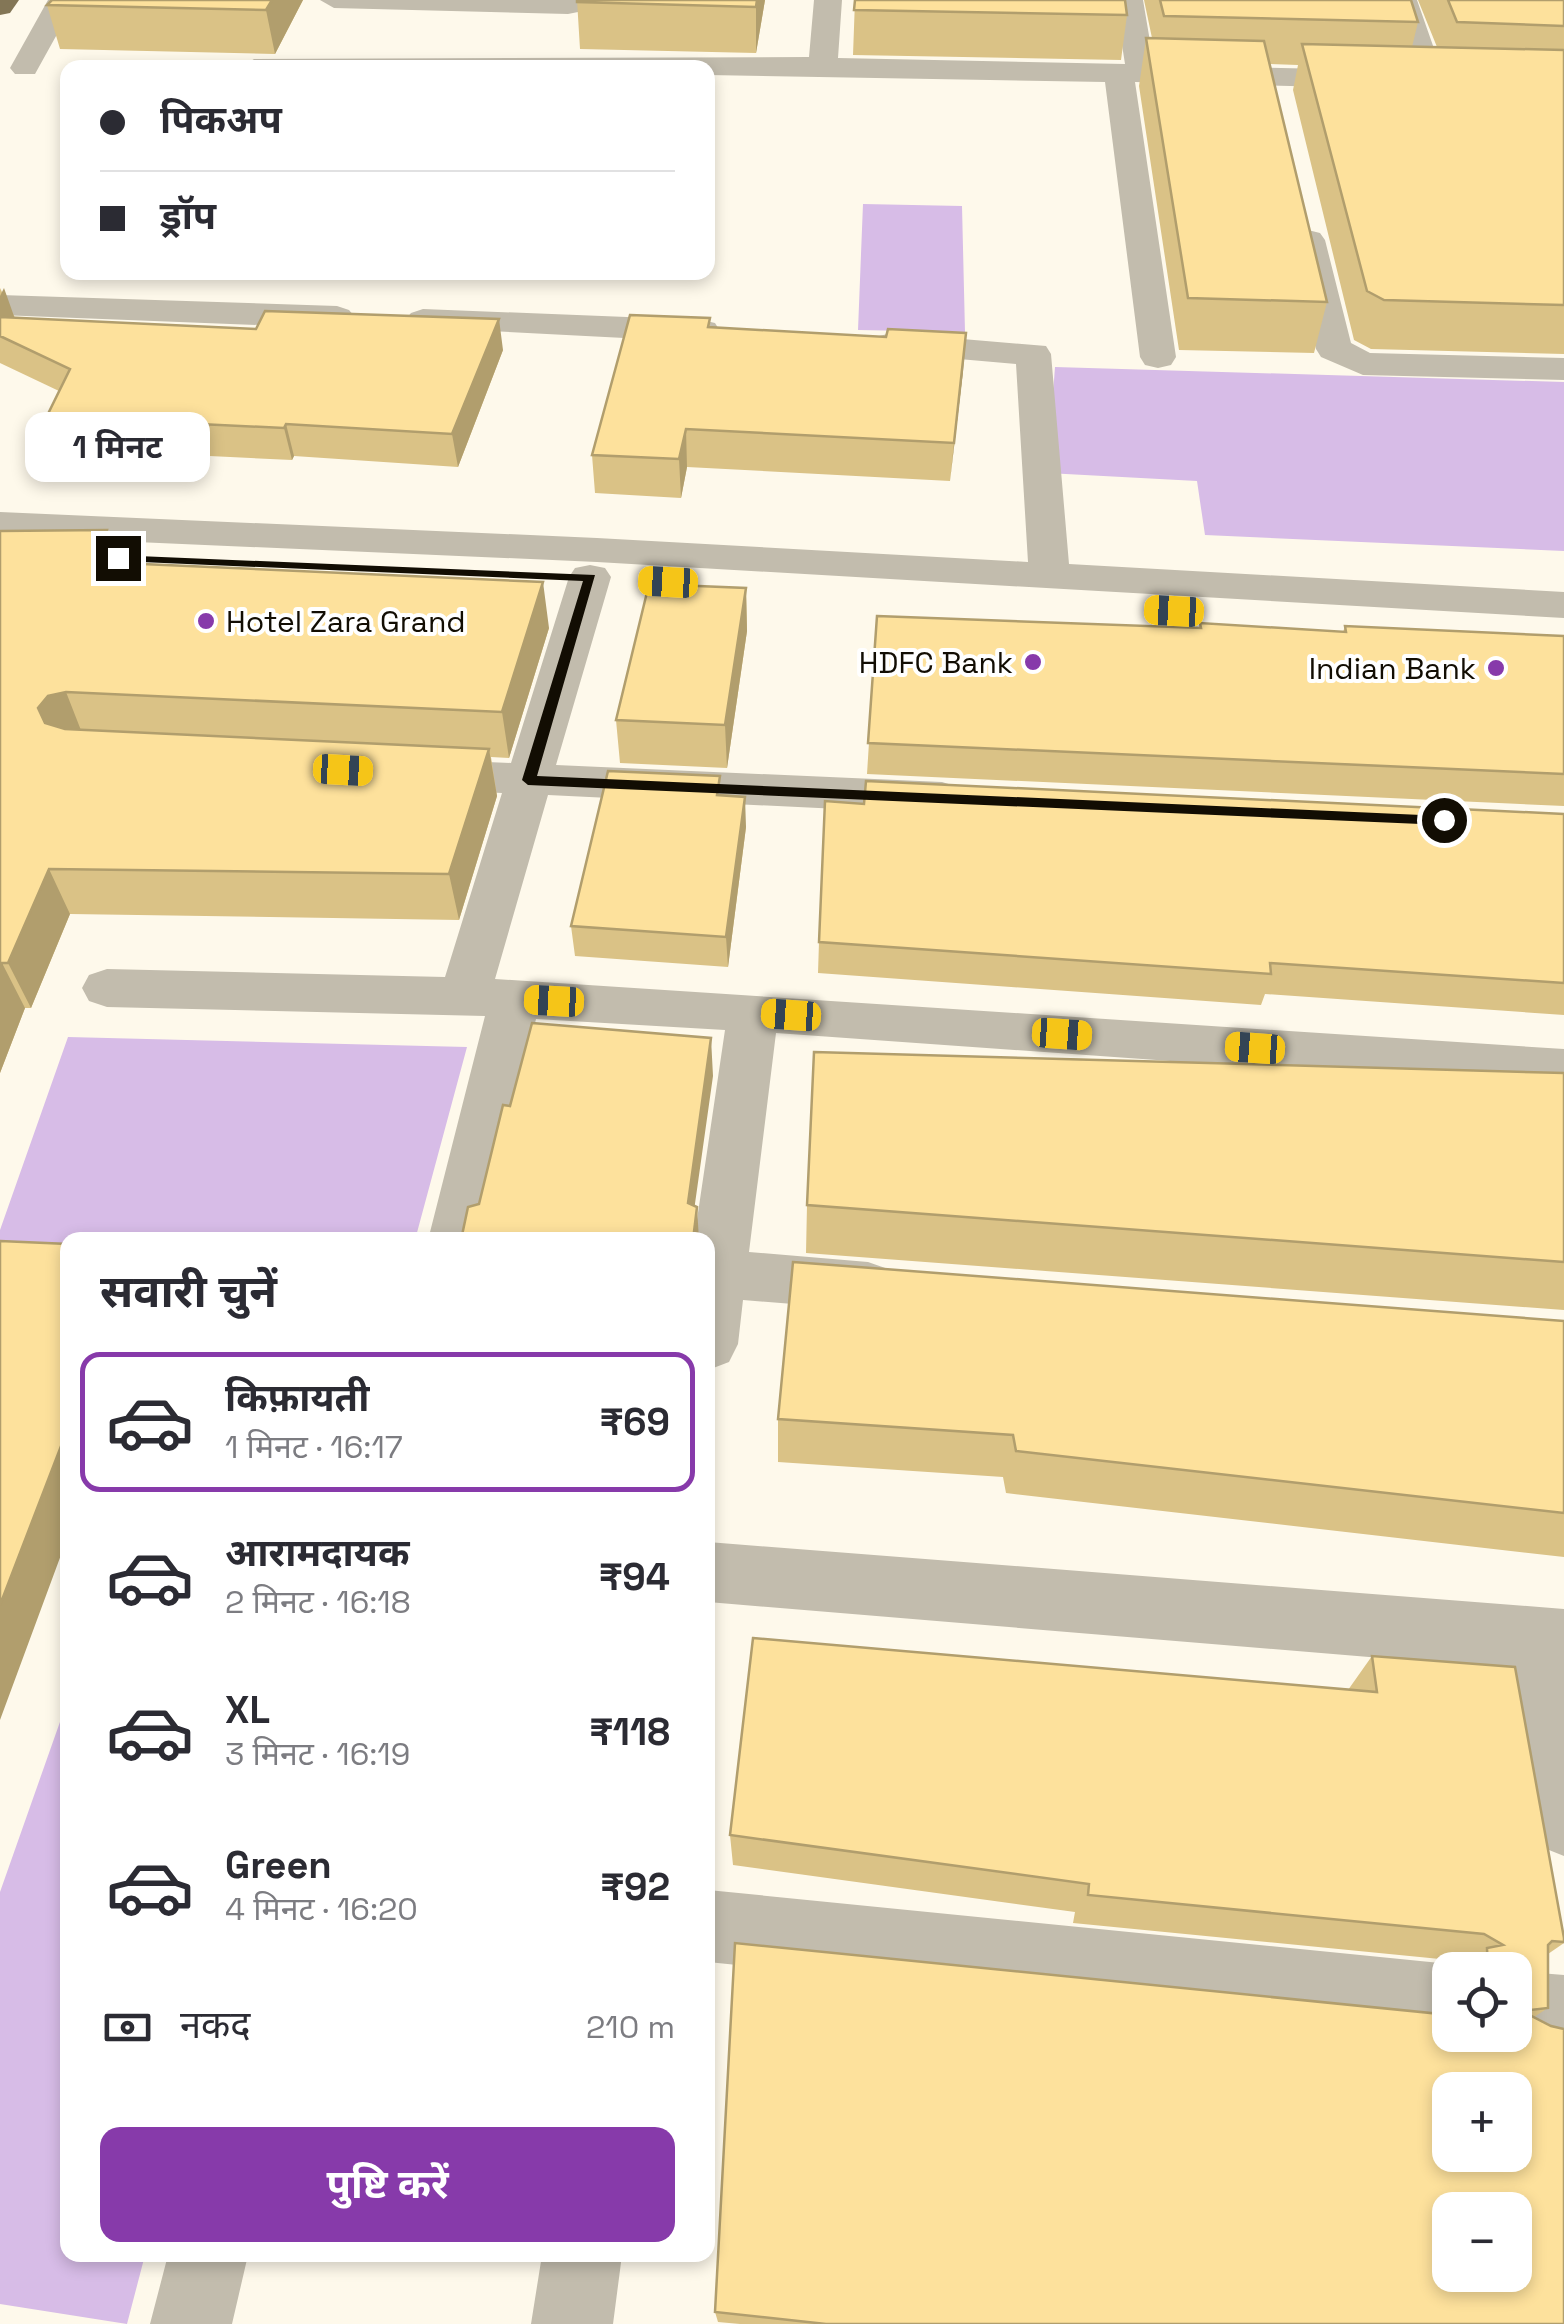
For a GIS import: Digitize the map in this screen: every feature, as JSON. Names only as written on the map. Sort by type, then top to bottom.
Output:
[{"type":"highway","points":[[0,7],[5,0]]},
{"type":"street","points":[[26,68],[62,0]]},
{"type":"street","points":[[334,0],[568,6],[570,0]]},
{"type":"street","points":[[823,66],[828,0]]},
{"type":"street","points":[[1130,0],[1130,73],[1158,357]]},
{"type":"street","points":[[715,66],[1440,80],[1403,0]]},
{"type":"street","points":[[1271,76],[1280,116]]},
{"type":"street","points":[[1302,213],[1334,349],[1340,355],[1362,364],[1564,369]]},
{"type":"street","points":[[0,305],[736,333]]},
{"type":"street","points":[[855,342],[1033,354],[1049,576]]},
{"type":"street","points":[[0,524],[1564,605]]},
{"type":"street","points":[[0,553],[590,577],[1564,634]]},
{"type":"street","points":[[457,1232],[490,998],[528,780],[590,577]]},
{"type":"street","points":[[374,772],[986,800]]},
{"type":"street","points":[[107,988],[490,998],[752,1012],[1564,1069]]},
{"type":"street","points":[[715,1290],[752,1012]]},
{"type":"street","points":[[717,1274],[914,1289]]},
{"type":"street","points":[[715,1573],[1546,1639],[1564,1821]]},
{"type":"street","points":[[715,1927],[1432,1999]]},
{"type":"street","points":[[1532,2010],[1564,2013]]},
{"type":"street","points":[[192,2324],[206,2262]]},
{"type":"street","points":[[572,2324],[581,2262]]},
{"type":"shaded area","points":[[863,204],[962,206],[965,332],[858,330]]},
{"type":"shaded area","points":[[1055,367],[1564,382],[1564,551],[1205,535],[1197,481],[1047,473]]},
{"type":"shaded area","points":[[68,1037],[467,1047],[417,1232],[60,1232],[60,1248],[0,1246],[0,1230]]},
{"type":"shaded area","points":[[60,1722],[60,2262],[143,2262],[127,2324],[0,2304],[0,1892]]},
{"type":"building","points":[[52,0],[272,0],[266,10],[47,5]]},
{"type":"building","points":[[577,0],[757,0],[756,7]]},
{"type":"building","points":[[855,0],[1125,0],[1127,15],[854,10]]},
{"type":"building","points":[[1160,0],[1411,0],[1418,22],[1164,16]]},
{"type":"building","points":[[1448,0],[1564,0],[1564,26],[1457,22]]},
{"type":"building","points":[[1146,38],[1264,41],[1327,302],[1188,298]]},
{"type":"building","points":[[1302,44],[1564,50],[1564,305],[1384,300],[1367,291]]},
{"type":"building","points":[[265,311],[499,319],[452,434],[286,424],[284,428],[158,422],[153,430],[43,424],[70,369],[0,336],[0,317],[256,329]]},
{"type":"building","points":[[630,315],[710,318],[708,327],[886,337],[888,329],[966,333],[954,443],[686,429],[679,459],[592,455]]},
{"type":"building","points":[[107,530],[98,562],[543,582],[502,712],[66,692],[48,696],[38,708],[45,723],[65,729],[489,749],[449,874],[49,869],[8,963],[2,963],[0,969],[0,531]]},
{"type":"building","points":[[649,584],[746,588],[725,725],[616,720]]},
{"type":"building","points":[[877,616],[1201,628],[1200,623],[1346,632],[1345,626],[1564,636],[1564,774],[868,743]]},
{"type":"building","points":[[608,771],[720,776],[717,795],[745,797],[726,937],[571,926]]},
{"type":"building","points":[[866,781],[1564,814],[1564,983],[1270,963],[1271,974],[819,942],[825,801],[864,804]]},
{"type":"building","points":[[532,1023],[711,1038],[688,1203],[697,1207],[694,1232],[463,1232],[468,1207],[479,1204],[503,1105],[510,1106]]},
{"type":"building","points":[[814,1052],[1564,1073],[1564,1262],[807,1205]]},
{"type":"building","points":[[0,1241],[60,1244],[60,1449],[0,1605]]},
{"type":"building","points":[[793,1262],[1564,1321],[1564,1513],[1016,1451],[1013,1435],[778,1419]]},
{"type":"building","points":[[753,1638],[1377,1692],[1372,1656],[1515,1667],[1564,1942],[1552,1941],[1548,1945],[1548,2008],[1532,2010],[1532,1952],[1487,1952],[1487,1948],[1503,1945],[1484,1934],[1088,1895],[1089,1884],[730,1835]]},
{"type":"building","points":[[735,1943],[1432,2013],[1432,2052],[1532,2052],[1532,2016],[1564,2029],[1564,2324],[826,2324],[715,2312]]},
{"type":"place","name":"Hotel Zara Grand","points":[[206,621]]},
{"type":"place","name":"HDFC Bank","points":[[1033,662]]},
{"type":"place","name":"Indian Bank","points":[[1496,668]]},
{"type":"route","points":[[118,558],[590,577],[528,780],[1444,820]]}]
